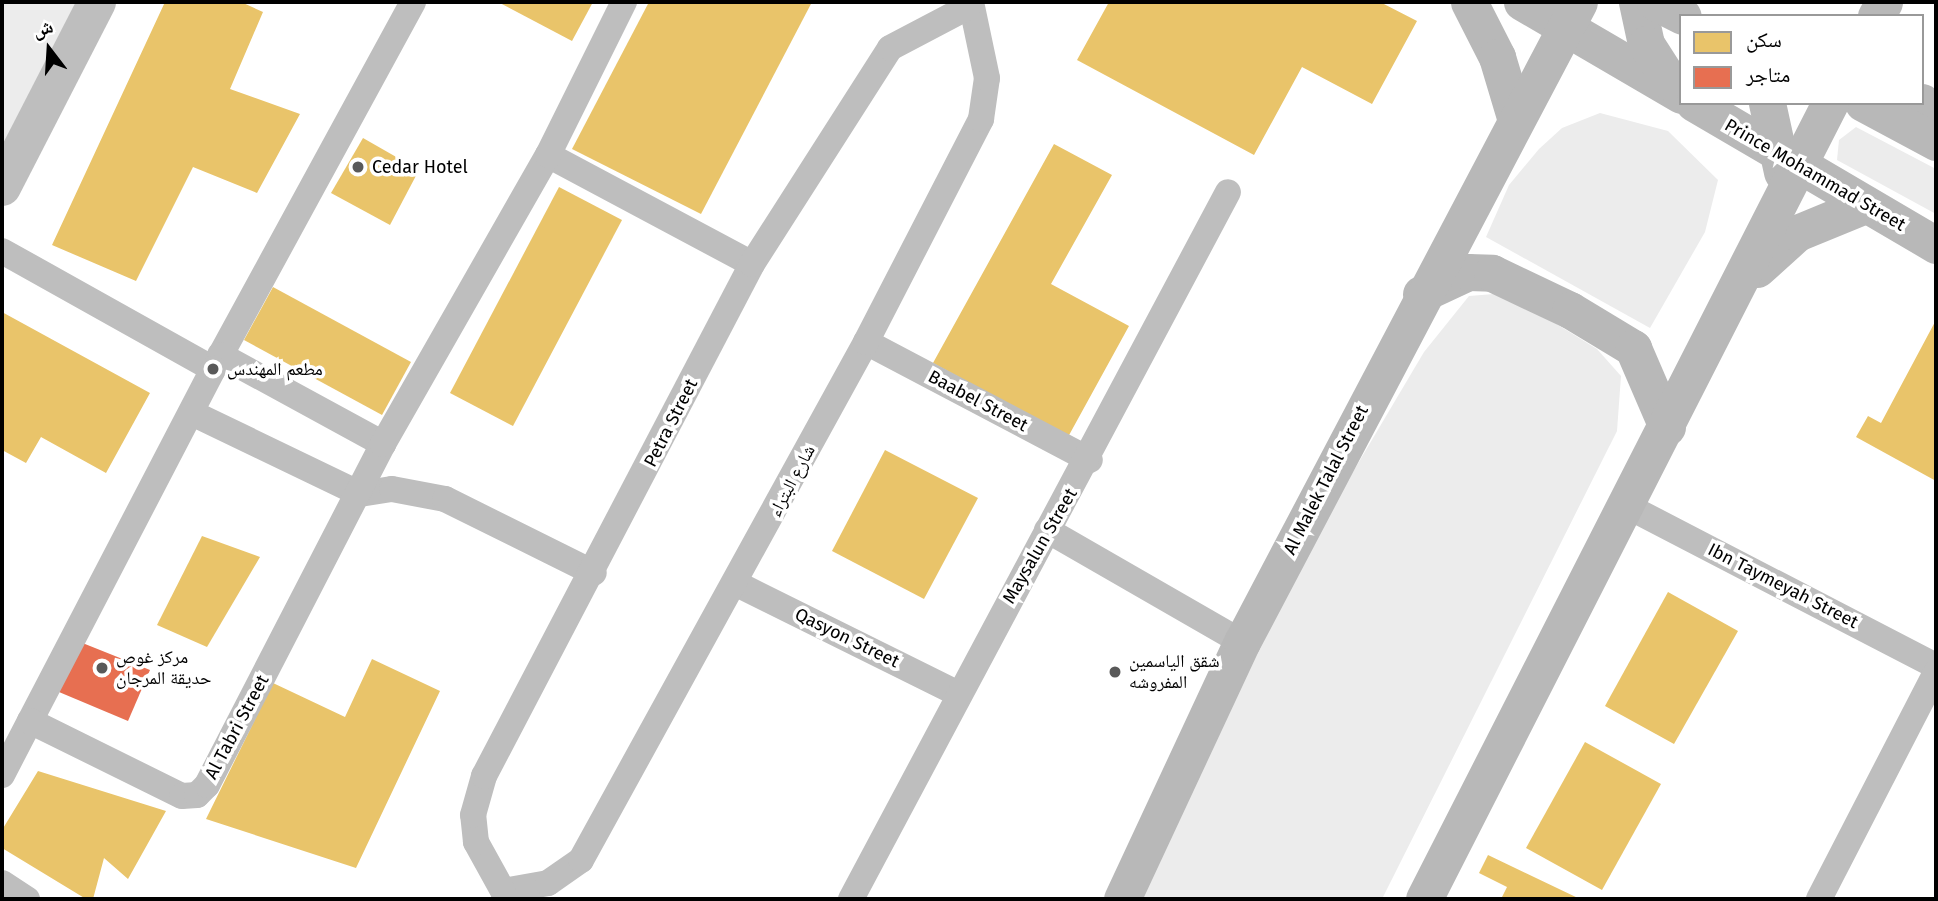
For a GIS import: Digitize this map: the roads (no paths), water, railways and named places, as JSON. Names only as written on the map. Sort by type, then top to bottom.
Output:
[{"type":"highway","points":[[2,187],[96,2]]},
{"type":"main road","points":[[1469,2],[1497,57],[1515,117]]},
{"type":"main road","name":"Prince Mohammad Street","points":[[1522,2],[1572,14],[1679,93]]},
{"type":"main road","points":[[1637,2],[1651,56],[1679,90]]},
{"type":"main road","points":[[1655,2],[1679,14]]},
{"type":"main road","name":"Al Malek Talal Street","points":[[1122,899],[1242,642],[1421,294],[1572,14]]},
{"type":"main road","name":"Prince Mohammad Street","points":[[1695,105],[1786,182],[1865,205],[1936,245]]},
{"type":"main road","points":[[1767,105],[1786,182]]},
{"type":"main road","points":[[1424,899],[1742,285],[1786,182],[1829,105]]},
{"type":"main road","points":[[1867,105],[1936,142]]},
{"type":"main road","points":[[1924,105],[1936,121]]},
{"type":"main road","points":[[1742,285],[1797,233],[1865,205]]},
{"type":"main road","points":[[1421,294],[1480,271],[1502,276],[1570,310],[1633,348],[1667,427]]},
{"type":"street","points":[[2,775],[217,362],[413,2]]},
{"type":"street","name":"Al Tabri Street","points":[[30,721],[182,796],[197,795],[360,494],[383,444],[548,155],[624,2]]},
{"type":"street","name":"Petra Street","points":[[502,895],[476,842],[474,815],[484,776],[594,573],[752,264],[890,48],[970,4]]},
{"type":"street","name":"شارع البتراء","points":[[502,895],[548,883],[581,860],[737,584],[866,342],[981,119],[987,78],[970,4]]},
{"type":"street","points":[[548,155],[752,264]]},
{"type":"street","name":"Maysalun Street","points":[[851,899],[957,693],[1047,530],[1090,460],[1228,192]]},
{"type":"street","points":[[2,251],[383,444]]},
{"type":"street","name":"Baabel Street","points":[[866,342],[1090,460]]},
{"type":"street","points":[[192,413],[360,494],[392,489],[445,499],[594,573]]},
{"type":"street","name":"Ibn Taymeyah Street","points":[[1629,506],[1936,666]]},
{"type":"street","points":[[1047,530],[1242,642]]},
{"type":"street","name":"Qasyon Street","points":[[737,584],[957,693]]},
{"type":"street","points":[[1819,899],[1936,672]]},
{"type":"street","points":[[2,883],[27,899]]},
{"type":"place","name":"Cedar Hotel","points":[[358,167]]},
{"type":"place","name":"مطعم المهندس","points":[[213,369]]},
{"type":"place","name":"مركز غوص حديقة المرجان","points":[[102,668]]},
{"type":"place","name":"شقق الياسمين المفروشه","points":[[1115,672]]}]
